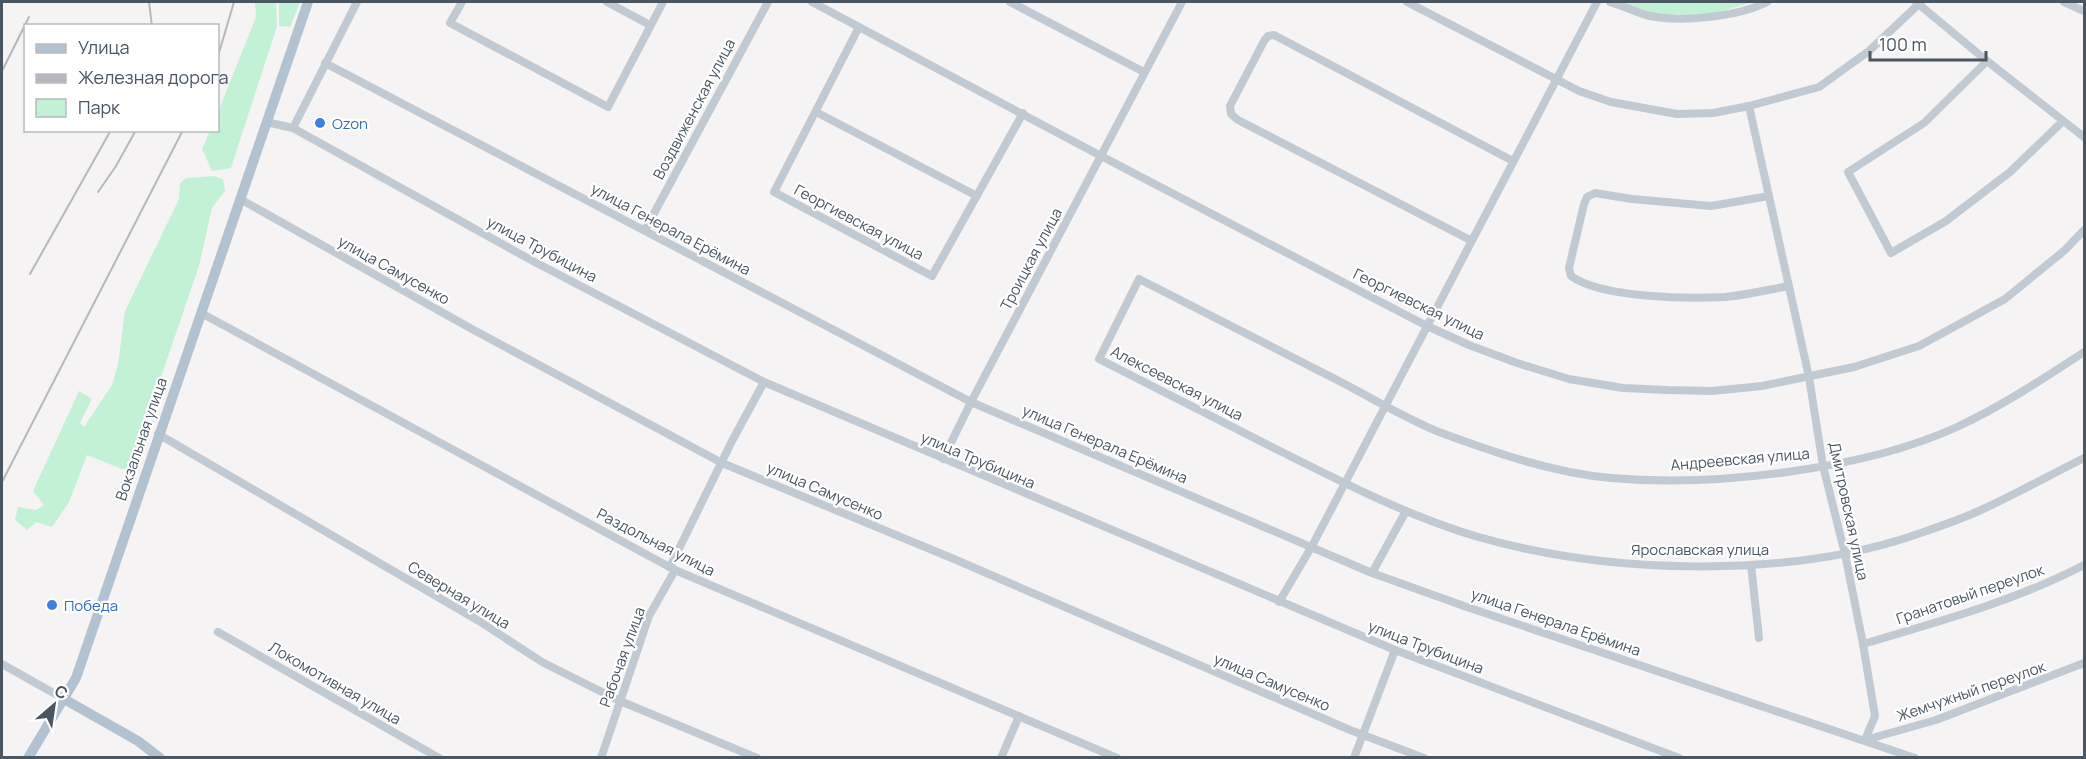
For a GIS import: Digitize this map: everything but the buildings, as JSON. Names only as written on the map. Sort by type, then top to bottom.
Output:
[{"type":"main road","name":"Вокзальная улица","points":[[28,758],[42,731],[76,678],[308,2]]},
{"type":"main road","points":[[64,699],[138,741],[160,758]]},
{"type":"street","points":[[266,122],[293,128],[357,2]]},
{"type":"street","points":[[462,2],[450,24],[609,107],[663,2]]},
{"type":"street","points":[[607,2],[650,25]]},
{"type":"street","name":"Воздвиженская улица","points":[[645,230],[768,2]]},
{"type":"street","name":"Георгиевская улица","points":[[812,2],[1427,326],[1517,363],[1569,378],[1623,387],[1712,391],[1761,386],[1854,367],[1919,346],[2005,299],[2065,250],[2085,230]]},
{"type":"street","points":[[1010,2],[1144,72]]},
{"type":"street","name":"Троицкая улица","points":[[943,459],[1182,2]]},
{"type":"street","points":[[1407,2],[1555,80],[1611,102],[1677,114],[1713,113],[1819,87],[1869,51],[1919,2],[1987,61],[2085,137]]},
{"type":"street","points":[[1280,602],[1312,546],[1384,404],[1597,2]]},
{"type":"street","points":[[1610,2],[1647,15],[1680,18],[1715,17],[1767,2]]},
{"type":"street","points":[[2064,2],[2085,11]]},
{"type":"street","name":"Георгиевская улица","points":[[859,27],[774,192],[932,276],[1023,113]]},
{"type":"street","points":[[1470,240],[1238,120],[1231,114],[1230,106],[1264,41],[1268,36],[1274,35],[1513,161]]},
{"type":"street","points":[[1987,61],[1924,123],[1848,172],[1891,253],[1946,221],[2010,172],[2063,120]]},
{"type":"street","name":"улица Генерала Ерёмина","points":[[325,63],[971,402],[1372,573],[1915,758]]},
{"type":"street","name":"Дмитровская улица","points":[[1749,106],[1809,377],[1823,466],[1845,554],[1875,716]]},
{"type":"street","points":[[816,112],[977,196]]},
{"type":"street","name":"улица Трубицина","points":[[293,128],[531,260],[764,382],[1395,650],[1679,758]]},
{"type":"street","points":[[1769,196],[1711,206],[1632,199],[1595,193],[1587,197],[1584,204],[1569,268],[1570,276],[1580,283],[1629,294],[1679,297],[1726,297],[1789,286]]},
{"type":"street","name":"улица Самусенко","points":[[240,199],[470,328],[722,463],[954,559],[1363,735],[1424,758]]},
{"type":"street","name":"Алексеевская улица","points":[[1344,483],[1099,359],[1139,279],[1384,404]]},
{"type":"street","name":"Раздольная улица","points":[[201,313],[673,569],[1117,758]]},
{"type":"street","name":"Андреевская улица","points":[[1384,404],[1437,431],[1501,453],[1556,468],[1610,478],[1690,480],[1758,475],[1823,466],[1893,451],[1955,428],[2005,402],[2085,352]]},
{"type":"street","name":"Рабочая улица","points":[[601,758],[649,616],[722,463],[764,382]]},
{"type":"street","name":"Северная улица","points":[[158,434],[479,621],[542,662],[620,701],[757,758]]},
{"type":"street","name":"Ярославская улица","points":[[1344,483],[1406,511],[1474,536],[1565,557],[1647,565],[1751,565],[1845,554],[1910,536],[1980,511],[2085,458]]},
{"type":"street","points":[[1372,573],[1406,511]]},
{"type":"street","points":[[1751,565],[1759,638]]},
{"type":"street","name":"Гранатовый переулок","points":[[1863,644],[1958,616],[2061,577],[2085,565]]},
{"type":"street","name":"Локомотивная улица","points":[[218,632],[439,758]]},
{"type":"street","points":[[1354,758],[1395,650]]},
{"type":"street","name":"Жемчужный переулок","points":[[1865,740],[1935,720],[2085,663]]},
{"type":"street","points":[[2,664],[64,699]]},
{"type":"street","points":[[1865,740],[1875,716]]},
{"type":"street","points":[[1875,716],[1889,733]]},
{"type":"street","points":[[1002,758],[1019,717]]},
{"type":"green space","points":[[255,2],[276,2],[277,26],[231,168],[212,171],[202,149],[210,132],[219,132],[219,110],[256,17]]},
{"type":"green space","points":[[279,2],[300,2],[290,27],[279,26]]},
{"type":"green space","points":[[1617,2],[1753,2],[1709,15],[1656,14]]},
{"type":"green space","points":[[214,176],[223,179],[225,191],[212,208],[199,266],[133,469],[122,469],[87,455],[69,502],[52,527],[36,522],[27,530],[15,520],[18,507],[36,510],[44,505],[33,491],[79,391],[92,399],[80,423],[84,427],[112,385],[118,364],[125,311],[179,199],[180,183],[186,178]]},
{"type":"railway","points":[[149,2],[152,24]]},
{"type":"railway","points":[[219,53],[234,2]]},
{"type":"railway","points":[[26,24],[29,17]]},
{"type":"railway","points":[[2,71],[24,27]]},
{"type":"railway","points":[[30,274],[110,132]]},
{"type":"railway","points":[[98,192],[135,132]]},
{"type":"railway","points":[[2,482],[182,132]]},
{"type":"place","name":"Ozon","points":[[320,123]]},
{"type":"place","name":"Победа","points":[[52,605]]}]
